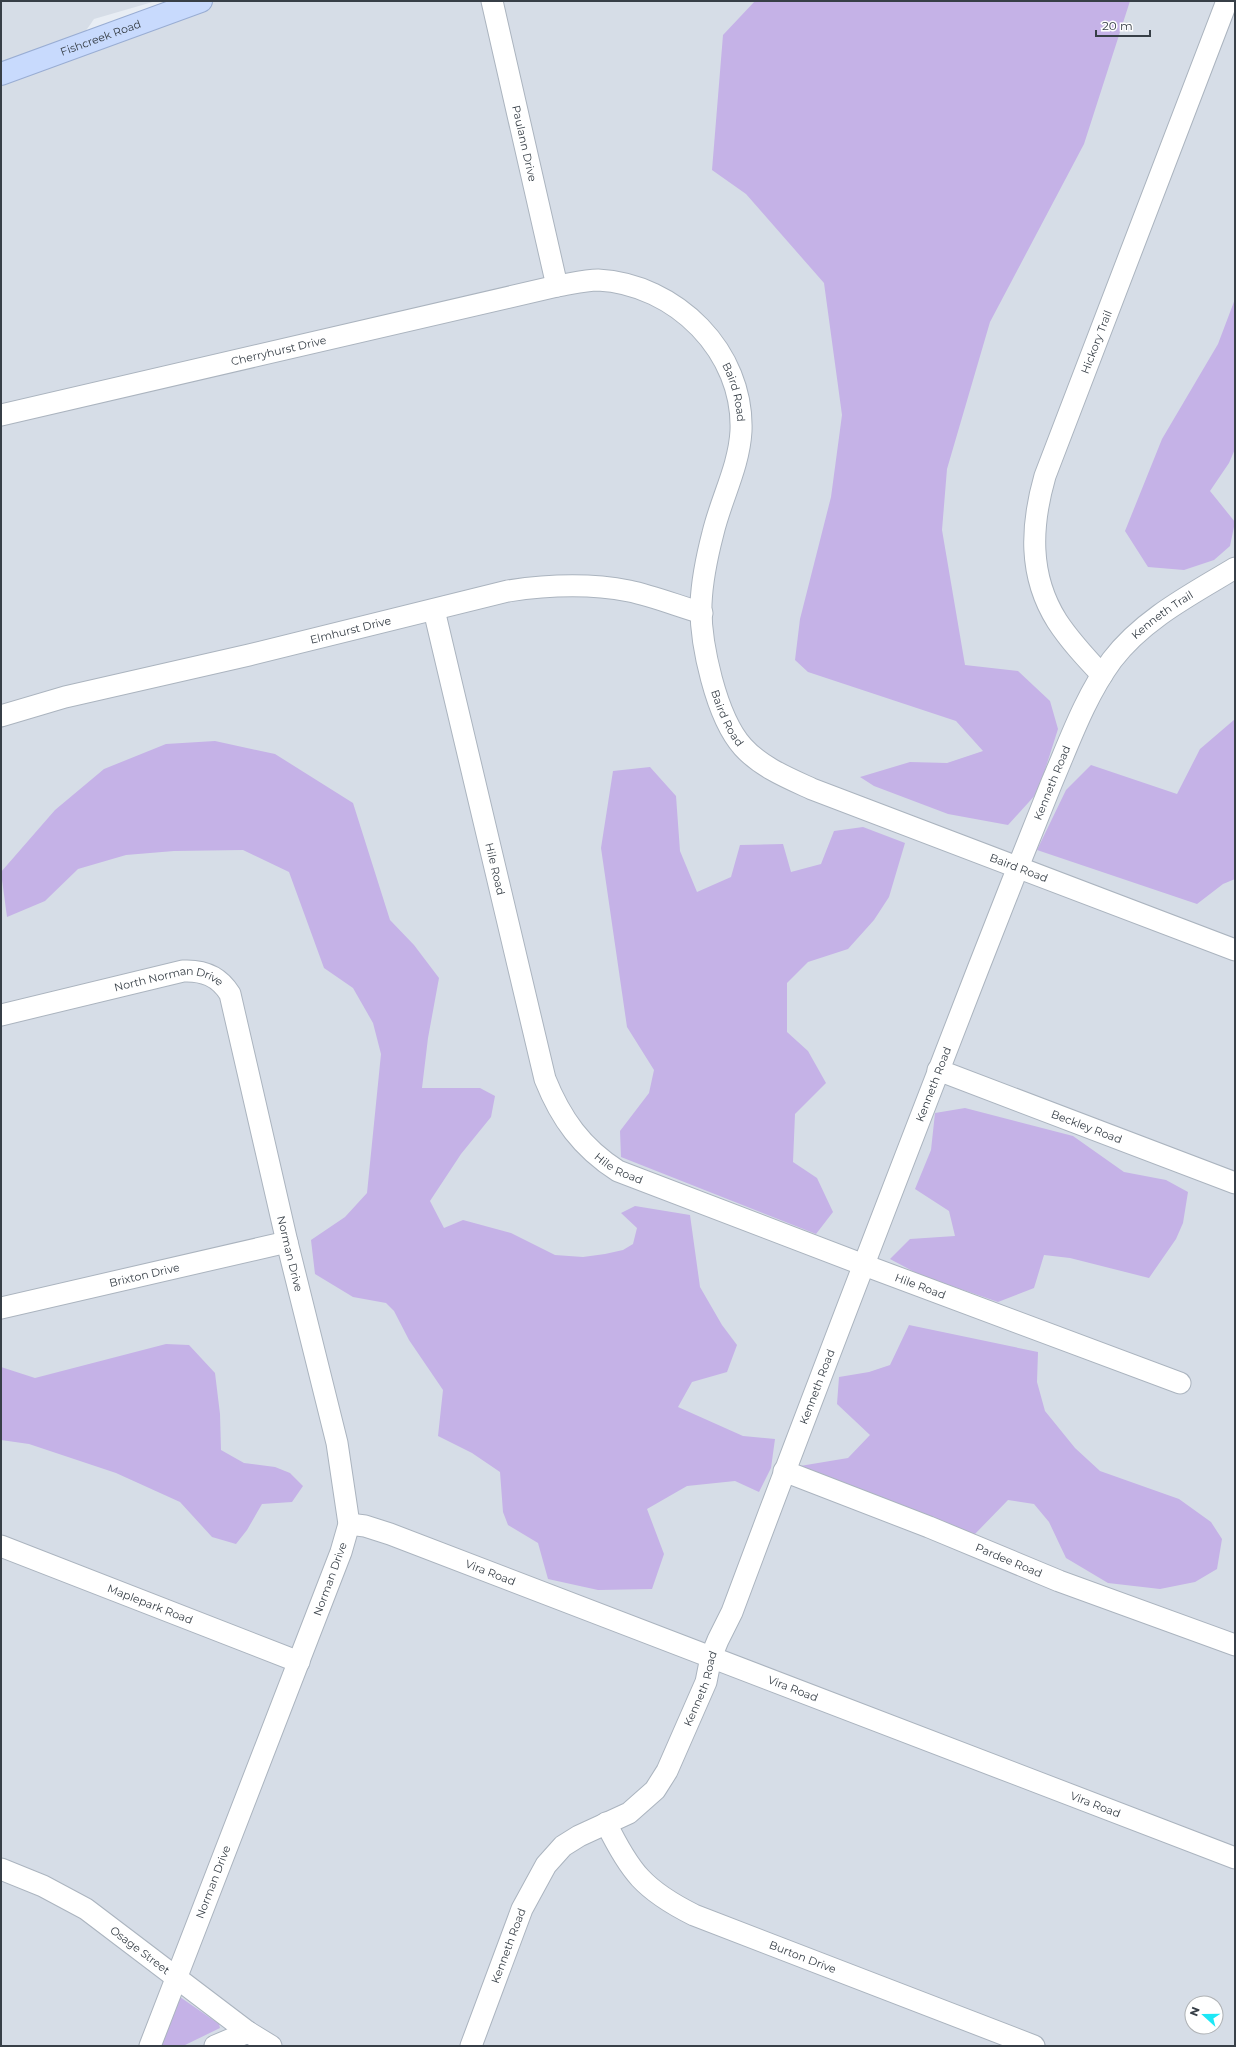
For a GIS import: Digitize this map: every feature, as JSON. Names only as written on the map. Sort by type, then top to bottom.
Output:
[{"type":"main road","name":"Fishcreek Road","points":[[1,74],[201,1]]},
{"type":"street","name":"Paulann Drive","points":[[492,1],[557,286]]},
{"type":"street","name":"Hickory Trail","points":[[1102,675],[1072,642],[1056,620],[1048,604],[1037,571],[1034,550],[1036,507],[1045,476],[1227,1]]},
{"type":"street","name":"Baird Road","points":[[557,286],[597,280],[624,284],[654,293],[689,316],[700,326],[720,354],[733,380],[738,396],[740,414],[739,443],[735,466],[713,531],[704,574],[702,613],[704,640],[717,698],[730,726],[742,746],[758,761],[779,774],[812,789],[1235,950]]},
{"type":"street","name":"Cherryhurst Drive","points":[[1,415],[557,286]]},
{"type":"street","name":"Kenneth Trail","points":[[1102,675],[1128,641],[1147,625],[1195,592],[1235,568]]},
{"type":"street","name":"Elmhurst Drive","points":[[1,716],[66,696],[434,610],[508,591],[559,585],[630,591],[702,613]]},
{"type":"street","name":"Hile Road","points":[[434,610],[545,1080],[553,1099],[567,1123],[591,1151],[618,1171],[1180,1383]]},
{"type":"street","name":"Kenneth Road","points":[[470,2046],[522,1909],[546,1865],[564,1846],[579,1836],[629,1813],[655,1790],[667,1771],[706,1682],[711,1658],[732,1612],[784,1471],[1017,867],[1078,720],[1094,687],[1102,675]]},
{"type":"street","name":"North Norman Drive","points":[[1,1015],[183,971],[194,970],[206,973],[220,981],[230,994],[253,1093]]},
{"type":"street","name":"Beckley Road","points":[[938,1070],[1235,1183]]},
{"type":"street","name":"Norman Drive","points":[[150,2046],[341,1552],[349,1524],[337,1443],[287,1242],[253,1093]]},
{"type":"street","name":"Brixton Drive","points":[[1,1308],[287,1242]]},
{"type":"street","name":"Pardee Road","points":[[784,1471],[929,1527],[1059,1581],[1235,1645]]},
{"type":"street","name":"Vira Road","points":[[349,1524],[365,1526],[390,1534],[1235,1858]]},
{"type":"street","name":"Maplepark Road","points":[[1,1546],[299,1662]]},
{"type":"street","name":"Burton Drive","points":[[606,1823],[625,1860],[640,1880],[672,1904],[694,1914],[1034,2046]]},
{"type":"street","name":"Osage Street","points":[[1,1869],[43,1886],[86,1909],[248,2032],[271,2046]]},
{"type":"street","points":[[215,2046],[248,2032]]},
{"type":"shaded area","points":[[1,1],[156,1],[94,19],[76,45],[201,1],[1235,1],[1235,2046],[1,2046]]},
{"type":"shaded area","points":[[755,1],[1130,1],[1084,144],[990,322],[947,469],[942,530],[965,665],[1018,671],[1050,701],[1058,729],[1038,792],[1008,825],[948,814],[874,786],[860,777],[910,762],[947,763],[983,751],[956,721],[808,672],[795,660],[800,619],[831,497],[842,415],[824,283],[746,194],[712,170],[723,35]]},
{"type":"shaded area","points":[[1235,299],[1235,449],[1229,463],[1210,491],[1235,522],[1230,546],[1214,560],[1184,570],[1148,567],[1125,531],[1162,439],[1218,344]]},
{"type":"shaded area","points":[[1235,719],[1235,879],[1223,884],[1197,904],[1037,850],[1066,790],[1091,765],[1177,794],[1200,749]]},
{"type":"shaded area","points":[[215,741],[275,754],[353,803],[390,920],[414,945],[439,978],[428,1038],[422,1088],[480,1088],[495,1096],[491,1117],[461,1154],[430,1201],[444,1228],[463,1220],[511,1233],[555,1255],[583,1257],[623,1250],[633,1244],[637,1228],[621,1213],[635,1206],[690,1215],[700,1287],[722,1325],[737,1345],[727,1372],[692,1382],[678,1407],[743,1436],[775,1439],[771,1468],[759,1492],[735,1481],[687,1486],[647,1509],[664,1554],[652,1589],[598,1590],[548,1579],[538,1543],[508,1525],[503,1512],[500,1472],[472,1453],[438,1436],[443,1390],[409,1340],[394,1311],[386,1303],[353,1297],[315,1274],[311,1240],[345,1217],[367,1193],[381,1054],[373,1023],[353,988],[324,968],[289,872],[243,850],[174,851],[126,855],[78,869],[45,901],[7,917],[1,872],[55,810],[104,769],[166,744]]},
{"type":"shaded area","points":[[650,767],[676,796],[680,851],[697,892],[731,877],[740,845],[783,844],[791,872],[821,864],[834,831],[863,827],[905,843],[889,897],[874,920],[848,949],[808,962],[787,983],[787,1032],[808,1051],[826,1083],[795,1114],[793,1162],[817,1178],[833,1212],[816,1234],[621,1157],[620,1131],[649,1093],[654,1070],[627,1027],[601,848],[613,771]]},
{"type":"shaded area","points":[[965,1108],[1073,1136],[1124,1172],[1166,1180],[1188,1192],[1183,1223],[1176,1239],[1149,1278],[1070,1258],[1044,1255],[1034,1288],[998,1302],[920,1275],[890,1259],[910,1239],[955,1236],[949,1211],[915,1189],[931,1150],[935,1113]]},
{"type":"shaded area","points":[[909,1325],[1038,1352],[1037,1382],[1045,1411],[1075,1448],[1100,1471],[1179,1499],[1211,1522],[1222,1539],[1217,1569],[1195,1582],[1160,1589],[1108,1583],[1066,1558],[1049,1522],[1034,1504],[1008,1500],[974,1535],[800,1466],[848,1458],[870,1435],[837,1404],[839,1377],[869,1372],[890,1365]]},
{"type":"shaded area","points":[[166,1344],[189,1345],[215,1373],[220,1414],[221,1450],[244,1463],[275,1467],[290,1473],[303,1486],[292,1502],[262,1504],[247,1530],[236,1544],[212,1537],[180,1502],[116,1473],[29,1444],[1,1440],[1,1367],[35,1378]]},
{"type":"shaded area","points":[[180,1997],[219,2024],[220,2028],[183,2046],[159,2046]]}]
